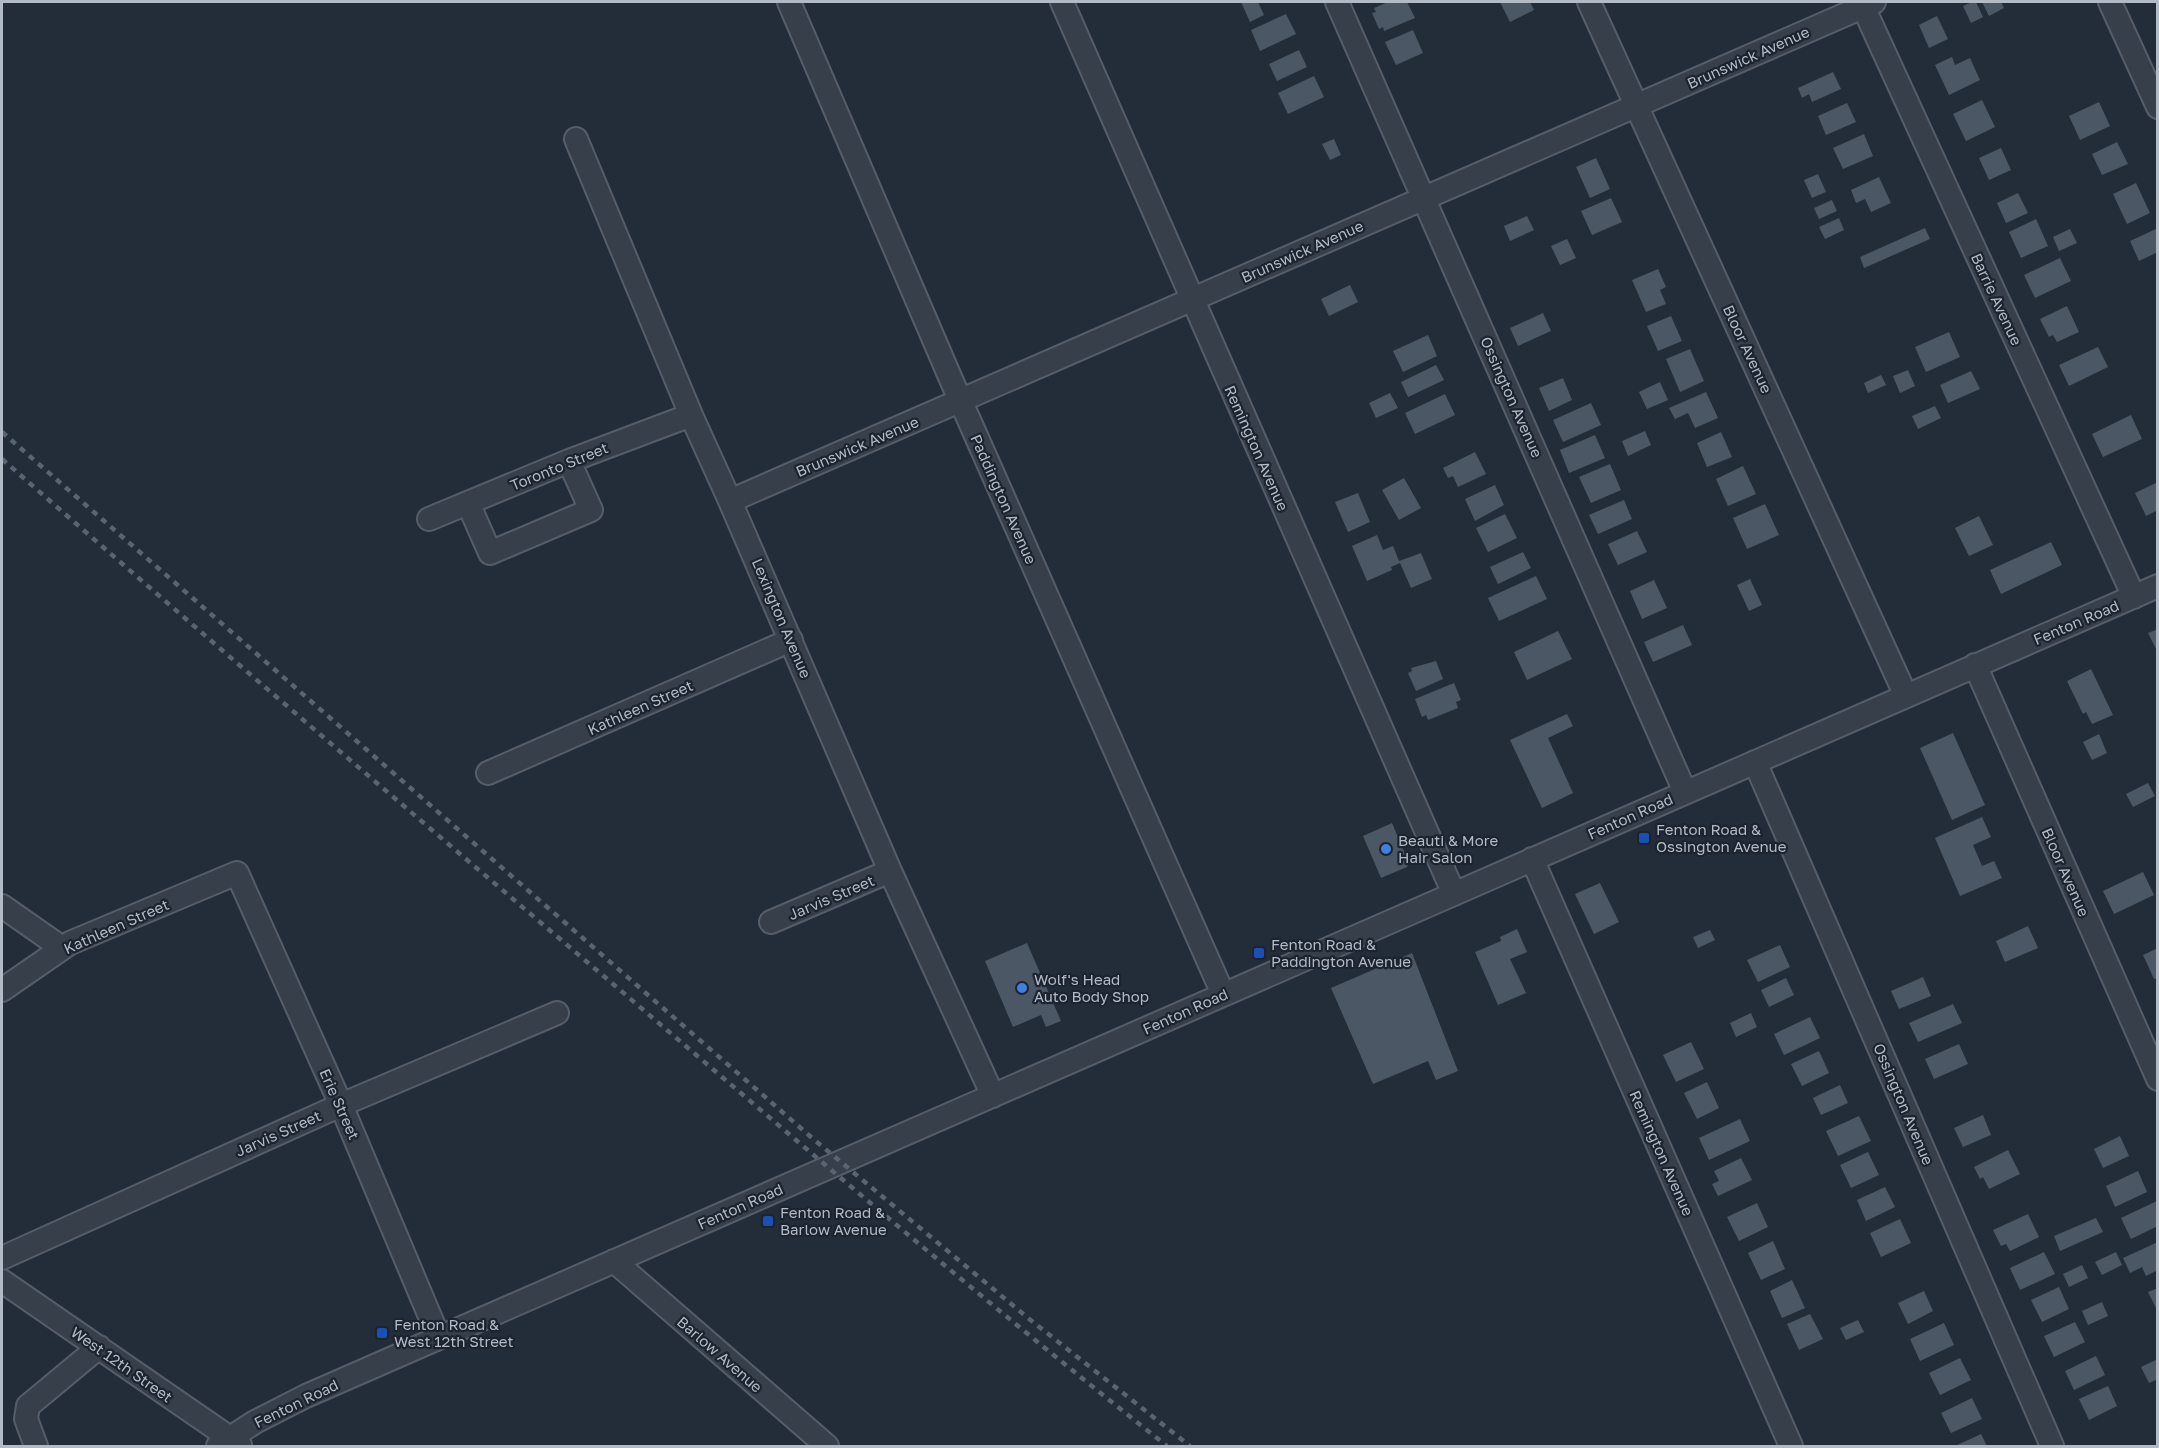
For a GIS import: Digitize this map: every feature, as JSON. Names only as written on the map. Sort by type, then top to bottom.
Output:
[{"type":"street","name":"Paddington Avenue","points":[[789,2],[961,402],[1223,994]]},
{"type":"street","name":"Remington Avenue","points":[[1062,2],[1454,894]]},
{"type":"street","name":"Ossington Avenue","points":[[1337,2],[1685,792]]},
{"type":"street","name":"Bloor Avenue","points":[[1589,2],[1906,696]]},
{"type":"street","points":[[2110,2],[2157,107]]},
{"type":"street","name":"Brunswick Avenue","points":[[730,501],[1637,106],[1866,3]]},
{"type":"street","name":"Barrie Avenue","points":[[1866,3],[2134,597]]},
{"type":"street","name":"Lexington Avenue","points":[[576,139],[691,415],[791,640],[890,872],[993,1096]]},
{"type":"street","name":"Toronto Street","points":[[429,519],[569,460],[691,415]]},
{"type":"street","points":[[468,502],[490,553],[591,510],[569,460]]},
{"type":"street","name":"Fenton Road","points":[[230,1444],[306,1396],[2157,586]]},
{"type":"street","name":"Kathleen Street","points":[[488,773],[791,640]]},
{"type":"street","name":"Bloor Avenue","points":[[1975,665],[2157,1078]]},
{"type":"street","name":"Ossington Avenue","points":[[1755,762],[2052,1446]]},
{"type":"street","name":"Remington Avenue","points":[[1532,859],[1791,1446]]},
{"type":"street","name":"Jarvis Street","points":[[771,922],[890,872]]},
{"type":"street","name":"Kathleen Street","points":[[2,990],[62,948],[237,873]]},
{"type":"street","name":"Erie Street","points":[[237,873],[341,1105],[439,1338]]},
{"type":"street","points":[[2,906],[62,948]]},
{"type":"street","name":"Jarvis Street","points":[[2,1258],[341,1105],[557,1013]]},
{"type":"street","name":"Barlow Avenue","points":[[614,1262],[827,1446]]},
{"type":"street","name":"West 12th Street","points":[[2,1281],[99,1347],[230,1444]]},
{"type":"street","points":[[36,1446],[26,1419],[28,1406],[99,1347]]},
{"type":"building","points":[[1241,2],[1258,2],[1264,15],[1250,22]]},
{"type":"building","points":[[1388,2],[1407,2],[1415,18],[1384,31],[1383,27],[1379,29],[1372,13],[1376,12],[1374,8]]},
{"type":"building","points":[[1500,2],[1530,2],[1534,10],[1510,22]]},
{"type":"building","points":[[1976,2],[1983,17],[1971,23],[1963,6]]},
{"type":"building","points":[[1982,2],[2001,2],[2004,8],[1989,16]]},
{"type":"building","points":[[1286,14],[1296,34],[1260,51],[1251,30]]},
{"type":"building","points":[[1937,16],[1948,39],[1929,48],[1919,25]]},
{"type":"building","points":[[1413,30],[1423,53],[1396,65],[1385,42]]},
{"type":"building","points":[[1299,50],[1307,67],[1277,81],[1269,64]]},
{"type":"building","points":[[1952,57],[1955,65],[1970,58],[1980,80],[1949,95],[1935,65]]},
{"type":"building","points":[[1833,72],[1841,89],[1812,102],[1809,94],[1802,98],[1798,88]]},
{"type":"building","points":[[1314,76],[1324,97],[1288,114],[1278,93]]},
{"type":"building","points":[[1982,100],[1995,127],[1966,141],[1953,114]]},
{"type":"building","points":[[2099,102],[2110,126],[2080,140],[2069,116]]},
{"type":"building","points":[[1847,103],[1856,122],[1826,135],[1818,116]]},
{"type":"building","points":[[1864,134],[1873,156],[1843,169],[1833,148]]},
{"type":"building","points":[[1334,139],[1341,155],[1330,160],[1322,144]]},
{"type":"building","points":[[2117,142],[2128,164],[2102,175],[2092,154]]},
{"type":"building","points":[[2001,148],[2011,170],[1989,180],[1979,158]]},
{"type":"building","points":[[1596,158],[1610,189],[1590,198],[1576,167]]},
{"type":"building","points":[[1818,174],[1826,192],[1812,198],[1804,180]]},
{"type":"building","points":[[1879,177],[1891,203],[1871,212],[1865,199],[1856,203],[1851,190]]},
{"type":"building","points":[[2136,183],[2150,213],[2127,224],[2113,194]]},
{"type":"building","points":[[2018,193],[2028,213],[2006,223],[1997,203]]},
{"type":"building","points":[[1611,198],[1622,222],[1592,235],[1581,211]]},
{"type":"building","points":[[1832,200],[1837,211],[1819,219],[1814,208]]},
{"type":"building","points":[[1527,216],[1534,230],[1510,241],[1504,226]]},
{"type":"building","points":[[1839,218],[1844,230],[1825,239],[1819,227]]},
{"type":"building","points":[[2036,219],[2048,246],[2021,258],[2009,232]]},
{"type":"building","points":[[1925,228],[1930,239],[1864,268],[1860,257]]},
{"type":"building","points":[[2158,228],[2158,252],[2139,261],[2130,241]]},
{"type":"building","points":[[2070,229],[2077,243],[2059,251],[2053,237]]},
{"type":"building","points":[[1567,239],[1576,258],[1560,265],[1551,246]]},
{"type":"building","points":[[2060,258],[2071,281],[2035,298],[2024,275]]},
{"type":"building","points":[[1658,269],[1666,287],[1660,290],[1666,304],[1646,312],[1632,280]]},
{"type":"building","points":[[1350,285],[1358,302],[1329,316],[1321,299]]},
{"type":"building","points":[[2067,306],[2079,332],[2057,342],[2053,335],[2049,337],[2040,319]]},
{"type":"building","points":[[1543,313],[1551,331],[1518,346],[1510,328]]},
{"type":"building","points":[[1671,316],[1682,341],[1658,351],[1647,326]]},
{"type":"building","points":[[1949,332],[1960,357],[1926,372],[1915,347]]},
{"type":"building","points":[[1428,335],[1437,356],[1403,372],[1393,351]]},
{"type":"building","points":[[2098,347],[2108,367],[2069,386],[2059,365]]},
{"type":"building","points":[[1690,349],[1704,381],[1680,392],[1666,359]]},
{"type":"building","points":[[1436,365],[1444,380],[1408,397],[1401,382]]},
{"type":"building","points":[[1908,370],[1915,386],[1900,393],[1893,376]]},
{"type":"building","points":[[1971,371],[1980,389],[1948,403],[1940,385]]},
{"type":"building","points":[[1881,375],[1886,385],[1868,393],[1864,383]]},
{"type":"building","points":[[1563,378],[1572,400],[1549,411],[1539,388]]},
{"type":"building","points":[[1660,382],[1668,400],[1647,409],[1639,392]]},
{"type":"building","points":[[1706,392],[1718,418],[1695,428],[1688,413],[1675,419],[1669,408]]},
{"type":"building","points":[[1390,393],[1398,408],[1376,418],[1369,403]]},
{"type":"building","points":[[1445,394],[1455,415],[1415,434],[1405,413]]},
{"type":"building","points":[[1591,403],[1601,425],[1563,442],[1553,420]]},
{"type":"building","points":[[1935,406],[1941,418],[1918,429],[1912,416]]},
{"type":"building","points":[[2131,415],[2142,439],[2103,457],[2092,434]]},
{"type":"building","points":[[1645,431],[1651,445],[1628,456],[1622,441]]},
{"type":"building","points":[[1721,432],[1732,457],[1707,467],[1697,443]]},
{"type":"building","points":[[1595,435],[1605,458],[1569,473],[1560,450]]},
{"type":"building","points":[[1475,452],[1486,474],[1458,487],[1453,476],[1448,478],[1443,468]]},
{"type":"building","points":[[1610,464],[1621,490],[1591,503],[1579,477]]},
{"type":"building","points":[[1743,466],[1756,494],[1728,506],[1716,479]]},
{"type":"building","points":[[1404,478],[1421,508],[1399,520],[1382,490]]},
{"type":"building","points":[[2158,482],[2158,510],[2146,516],[2135,493]]},
{"type":"building","points":[[1495,485],[1504,505],[1475,521],[1465,499]]},
{"type":"building","points":[[1358,493],[1370,522],[1348,532],[1335,502]]},
{"type":"building","points":[[1624,500],[1632,519],[1598,534],[1589,515]]},
{"type":"building","points":[[1765,504],[1779,535],[1747,549],[1733,518]]},
{"type":"building","points":[[1505,514],[1517,538],[1488,552],[1476,528]]},
{"type":"building","points":[[1979,516],[1993,545],[1969,556],[1955,528]]},
{"type":"building","points":[[1637,531],[1647,552],[1618,565],[1608,544]]},
{"type":"building","points":[[1377,535],[1383,550],[1393,546],[1399,561],[1421,553],[1432,579],[1411,588],[1400,563],[1391,567],[1392,570],[1367,581],[1352,546]]},
{"type":"building","points":[[2051,542],[2062,565],[2001,594],[1990,570]]},
{"type":"building","points":[[1523,552],[1531,568],[1498,584],[1490,567]]},
{"type":"building","points":[[1536,576],[1547,599],[1499,621],[1488,598]]},
{"type":"building","points":[[1750,579],[1762,605],[1749,611],[1737,585]]},
{"type":"building","points":[[1654,580],[1667,608],[1642,619],[1630,591]]},
{"type":"building","points":[[1683,625],[1692,645],[1653,662],[1644,642]]},
{"type":"building","points":[[2158,629],[2158,653],[2148,633]]},
{"type":"building","points":[[1558,631],[1572,659],[1527,680],[1514,652]]},
{"type":"building","points":[[1436,661],[1443,679],[1416,691],[1408,673],[1412,671],[1411,668]]},
{"type":"building","points":[[2091,669],[2113,715],[2092,724],[2086,712],[2083,714],[2067,681]]},
{"type":"building","points":[[1454,683],[1461,700],[1456,702],[1458,708],[1428,720],[1426,715],[1422,717],[1415,699]]},
{"type":"building","points":[[1567,714],[1573,726],[1548,738],[1573,793],[1542,808],[1510,740]]},
{"type":"building","points":[[1953,733],[1985,805],[1952,820],[1920,748]]},
{"type":"building","points":[[2099,734],[2107,753],[2092,760],[2083,742]]},
{"type":"building","points":[[2148,783],[2155,796],[2133,807],[2126,794]]},
{"type":"building","points":[[1982,817],[1991,837],[1973,845],[1982,866],[1994,861],[2002,878],[1960,896],[1935,838]]},
{"type":"building","name":"Beauti & More Hair Salon","points":[[1392,823],[1409,863],[1407,867],[1381,878],[1363,836]]},
{"type":"building","points":[[2143,872],[2154,895],[2114,914],[2103,891]]},
{"type":"building","points":[[1600,883],[1619,922],[1594,934],[1575,894]]},
{"type":"building","points":[[2028,926],[2038,948],[2005,962],[1996,941]]},
{"type":"building","points":[[1517,929],[1527,952],[1510,959],[1526,993],[1498,1005],[1475,952],[1501,941],[1500,937]]},
{"type":"building","points":[[1710,930],[1715,940],[1698,948],[1693,937]]},
{"type":"building","name":"Wolf's Head Auto Body Shop","points":[[1027,943],[1061,1021],[1046,1027],[1041,1015],[1013,1027],[985,961]]},
{"type":"building","points":[[1780,945],[1790,967],[1758,982],[1747,960]]},
{"type":"building","points":[[2158,948],[2158,978],[2154,979],[2143,955]]},
{"type":"building","points":[[1412,953],[1458,1071],[1436,1080],[1428,1061],[1373,1084],[1331,988]]},
{"type":"building","points":[[1923,977],[1931,996],[1899,1009],[1891,991]]},
{"type":"building","points":[[1786,978],[1794,995],[1769,1007],[1761,990]]},
{"type":"building","points":[[1953,1004],[1962,1023],[1918,1042],[1909,1023]]},
{"type":"building","points":[[1751,1013],[1757,1027],[1736,1037],[1730,1023]]},
{"type":"building","points":[[1810,1017],[1820,1038],[1784,1055],[1774,1034]]},
{"type":"building","points":[[1691,1042],[1704,1069],[1676,1082],[1663,1055]]},
{"type":"building","points":[[1959,1044],[1968,1064],[1934,1079],[1925,1059]]},
{"type":"building","points":[[1819,1051],[1829,1073],[1802,1086],[1791,1064]]},
{"type":"building","points":[[1707,1082],[1719,1108],[1697,1119],[1684,1093]]},
{"type":"building","points":[[1840,1085],[1848,1103],[1821,1115],[1813,1098]]},
{"type":"building","points":[[1983,1115],[1991,1135],[1963,1147],[1954,1128]]},
{"type":"building","points":[[1859,1116],[1871,1141],[1838,1156],[1826,1131]]},
{"type":"building","points":[[1740,1119],[1750,1141],[1709,1160],[1699,1138]]},
{"type":"building","points":[[2120,1136],[2129,1156],[2103,1168],[2094,1149]]},
{"type":"building","points":[[2008,1150],[2020,1174],[1989,1189],[1983,1177],[1980,1179],[1974,1167]]},
{"type":"building","points":[[1868,1152],[1879,1175],[1851,1188],[1840,1165]]},
{"type":"building","points":[[1741,1158],[1752,1180],[1718,1196],[1712,1184],[1719,1181],[1714,1171]]},
{"type":"building","points":[[2138,1171],[2147,1192],[2115,1207],[2106,1186]]},
{"type":"building","points":[[1885,1187],[1895,1207],[1866,1221],[1857,1200]]},
{"type":"building","points":[[2157,1201],[2158,1226],[2131,1239],[2121,1218]]},
{"type":"building","points":[[1757,1203],[1768,1227],[1739,1241],[1727,1217]]},
{"type":"building","points":[[2028,1214],[2039,1237],[2010,1251],[2006,1244],[2001,1246],[1993,1230]]},
{"type":"building","points":[[2096,1218],[2103,1232],[2060,1251],[2054,1236]]},
{"type":"building","points":[[1900,1219],[1911,1243],[1881,1257],[1870,1233]]},
{"type":"building","points":[[1773,1241],[1785,1269],[1761,1280],[1748,1253]]},
{"type":"building","points":[[2158,1242],[2158,1270],[2146,1276],[2142,1267],[2130,1273],[2123,1258]]},
{"type":"building","points":[[2044,1252],[2055,1274],[2020,1290],[2010,1268]]},
{"type":"building","points":[[2116,1252],[2122,1265],[2102,1275],[2095,1262]]},
{"type":"building","points":[[2082,1265],[2088,1278],[2069,1287],[2063,1274]]},
{"type":"building","points":[[1792,1280],[1805,1308],[1782,1318],[1770,1291]]},
{"type":"building","points":[[2059,1287],[2069,1309],[2042,1322],[2031,1300]]},
{"type":"building","points":[[2158,1288],[2158,1312],[2148,1292]]},
{"type":"building","points":[[1924,1291],[1933,1311],[1908,1324],[1898,1303]]},
{"type":"building","points":[[2102,1302],[2108,1316],[2088,1325],[2082,1311]]},
{"type":"building","points":[[1810,1314],[1823,1339],[1799,1350],[1787,1324]]},
{"type":"building","points":[[1858,1320],[1864,1332],[1846,1340],[1840,1328]]},
{"type":"building","points":[[2075,1322],[2085,1342],[2054,1357],[2044,1336]]},
{"type":"building","points":[[1944,1323],[1954,1345],[1920,1361],[1910,1339]]},
{"type":"building","points":[[2096,1356],[2105,1375],[2074,1390],[2065,1371]]},
{"type":"building","points":[[1960,1358],[1971,1380],[1940,1395],[1929,1373]]},
{"type":"building","points":[[2158,1359],[2158,1379],[2149,1383],[2141,1367]]},
{"type":"building","points":[[2108,1386],[2117,1406],[2089,1420],[2079,1399]]},
{"type":"building","points":[[1972,1398],[1982,1419],[1951,1433],[1941,1413]]},
{"type":"building","points":[[1981,1434],[1987,1446],[1955,1446]]},
{"type":"railway","points":[[2,432],[811,1137],[1028,1318],[1190,1446]]},
{"type":"railway","points":[[2,459],[306,723],[819,1159],[1026,1333],[1167,1446]]},
{"type":"place","name":"Fenton Road & Ossington Avenue","points":[[1644,838]]},
{"type":"place","name":"Beauti & More Hair Salon","points":[[1386,849]]},
{"type":"place","name":"Fenton Road & Paddington Avenue","points":[[1259,953]]},
{"type":"place","name":"Wolf's Head Auto Body Shop","points":[[1022,988]]},
{"type":"place","name":"Fenton Road & Barlow Avenue","points":[[768,1221]]},
{"type":"place","name":"Fenton Road & West 12th Street","points":[[382,1333]]}]
